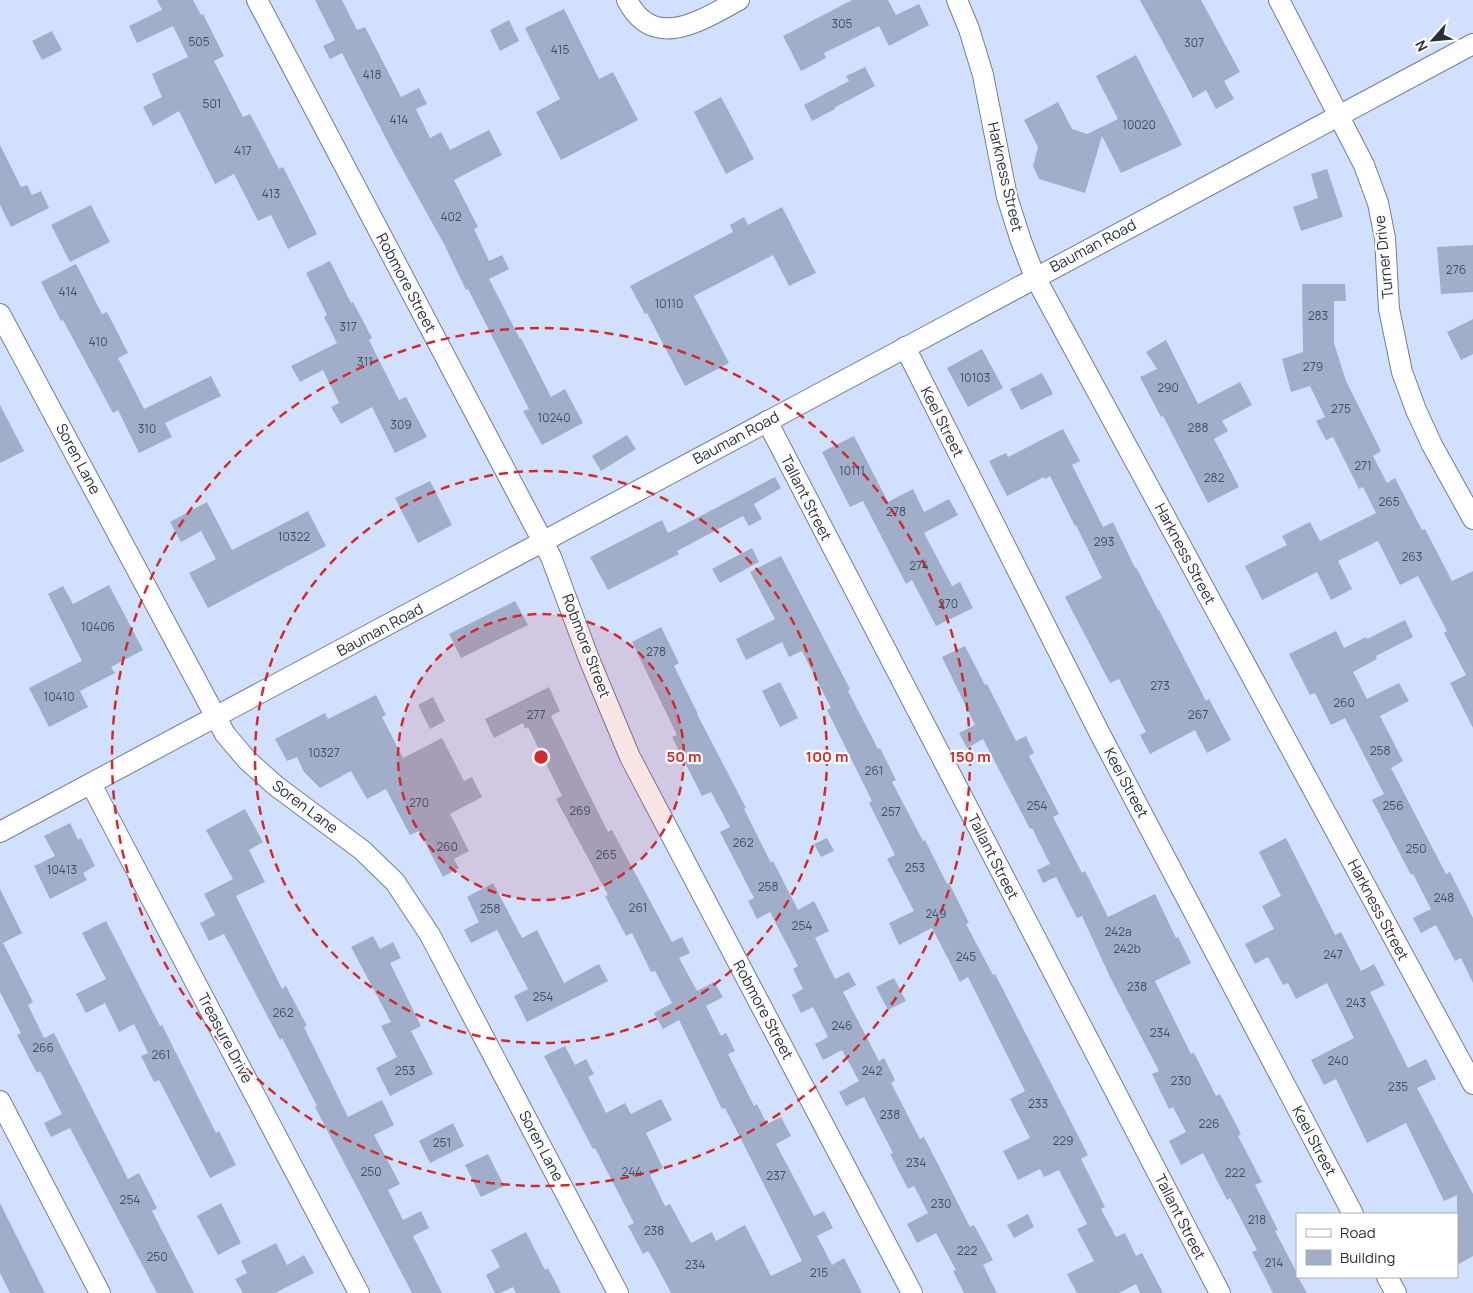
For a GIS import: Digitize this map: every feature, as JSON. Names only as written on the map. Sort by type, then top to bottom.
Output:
[{"type":"street","name":"Robmore Street","points":[[257,0],[554,566],[589,659],[630,757],[912,1293]]},
{"type":"street","points":[[627,0],[637,14],[645,21],[664,28],[676,28],[688,26],[739,0]]},
{"type":"street","name":"Harkness Street","points":[[958,0],[983,75],[1007,197],[1020,242],[1035,277],[1473,1084]]},
{"type":"street","name":"Turner Drive","points":[[1279,0],[1340,115],[1364,165],[1378,203],[1385,238],[1390,309],[1402,372],[1428,436],[1473,519]]},
{"type":"street","name":"Bauman Road","points":[[0,832],[1473,44]]},
{"type":"street","name":"Soren Lane","points":[[0,314],[225,734],[247,760],[276,786],[362,850],[395,882],[430,935],[618,1293]]},
{"type":"street","name":"Keel Street","points":[[905,347],[1104,741],[1353,1213]]},
{"type":"street","name":"Tallant Street","points":[[767,421],[1220,1293]]},
{"type":"street","name":"Treasure Drive","points":[[92,784],[359,1293]]},
{"type":"street","points":[[0,1101],[100,1293]]},
{"type":"street","points":[[1388,1278],[1396,1293]]},
{"type":"building","points":[[157,0],[193,0],[201,15],[203,14],[224,56],[214,61],[243,117],[250,114],[279,169],[283,167],[317,234],[288,249],[271,215],[258,221],[234,174],[215,184],[179,111],[153,126],[143,107],[162,97],[152,74],[188,57],[173,26],[137,43],[129,26],[162,10]]},
{"type":"building","points":[[315,0],[342,0],[357,30],[365,27],[401,97],[419,88],[427,104],[416,109],[430,138],[441,132],[450,150],[489,130],[502,155],[454,180],[478,227],[474,229],[489,261],[502,255],[509,269],[489,279],[520,339],[551,397],[565,389],[583,423],[542,445],[523,411],[529,409],[468,289],[466,290],[444,244],[395,156],[342,53],[330,59],[323,46],[335,40]]},
{"type":"building","points":[[852,0],[888,0],[896,15],[919,4],[929,25],[889,46],[879,26],[824,53],[826,58],[801,71],[783,36]]},
{"type":"building","points":[[1140,0],[1201,0],[1240,72],[1224,81],[1234,99],[1216,109],[1206,90],[1193,98]]},
{"type":"building","points":[[564,9],[599,79],[613,72],[638,120],[561,160],[536,112],[560,99],[525,28]]},
{"type":"building","points":[[509,20],[519,41],[500,51],[490,30]]},
{"type":"building","points":[[52,31],[62,50],[42,60],[32,41]]},
{"type":"building","points":[[1136,55],[1182,145],[1121,173],[1102,136],[1085,193],[1039,179],[1033,166],[1038,147],[1024,120],[1058,102],[1072,129],[1087,134],[1118,119],[1096,76]]},
{"type":"building","points":[[865,67],[875,86],[812,121],[804,105],[849,81],[846,76]]},
{"type":"building","points":[[721,97],[754,159],[726,174],[694,112]]},
{"type":"building","points":[[0,145],[21,187],[27,185],[32,195],[41,191],[49,208],[11,227],[0,205]]},
{"type":"building","points":[[1327,169],[1343,217],[1301,231],[1293,207],[1318,198],[1311,174]]},
{"type":"building","points":[[91,205],[110,242],[70,262],[51,225]]},
{"type":"building","points":[[782,207],[816,273],[789,286],[773,255],[694,296],[729,363],[685,386],[647,313],[645,314],[630,286],[733,232],[730,225],[744,217],[748,225]]},
{"type":"building","points":[[1473,245],[1473,292],[1441,294],[1437,247]]},
{"type":"building","points":[[330,261],[351,303],[353,302],[372,338],[369,340],[399,400],[406,397],[427,437],[395,453],[372,407],[341,424],[331,407],[339,403],[323,370],[300,382],[291,366],[337,343],[324,317],[327,315],[306,273]]},
{"type":"building","points":[[76,264],[102,314],[107,312],[128,353],[118,358],[144,409],[211,376],[221,396],[165,423],[172,437],[139,453],[118,410],[113,413],[41,282]]},
{"type":"building","points":[[1302,284],[1345,284],[1346,301],[1334,301],[1334,343],[1346,381],[1381,451],[1373,456],[1387,483],[1395,478],[1422,530],[1425,529],[1452,581],[1473,571],[1473,728],[1450,683],[1466,675],[1444,633],[1447,631],[1418,576],[1400,585],[1378,541],[1338,561],[1352,589],[1331,600],[1317,572],[1262,600],[1245,566],[1287,545],[1282,536],[1310,522],[1320,541],[1376,513],[1363,487],[1359,489],[1333,437],[1326,440],[1316,421],[1325,417],[1310,386],[1291,392],[1282,359],[1303,352]]},
{"type":"building","points":[[1473,319],[1473,354],[1461,360],[1447,332]]},
{"type":"building","points":[[1166,340],[1198,404],[1240,382],[1252,405],[1222,421],[1228,431],[1214,439],[1239,487],[1208,503],[1163,416],[1161,417],[1140,377],[1157,369],[1146,352]]},
{"type":"building","points":[[982,349],[1003,388],[968,407],[947,368]]},
{"type":"building","points":[[1042,373],[1053,394],[1021,410],[1010,389]]},
{"type":"building","points":[[0,405],[24,451],[0,463]]},
{"type":"building","points":[[1063,429],[1080,461],[1072,465],[1103,527],[1113,522],[1135,568],[1206,701],[1209,699],[1231,740],[1207,753],[1195,730],[1150,754],[1140,735],[1146,732],[1119,679],[1110,683],[1065,597],[1102,578],[1050,476],[1045,479],[1044,477],[1007,496],[989,461],[1006,453],[1008,457]]},
{"type":"building","points":[[627,435],[636,449],[601,471],[592,456]]},
{"type":"building","points":[[854,436],[888,502],[913,489],[924,512],[949,499],[958,515],[924,533],[952,586],[960,582],[973,608],[936,626],[912,580],[906,584],[863,501],[850,507],[822,452]]},
{"type":"building","points":[[775,477],[781,488],[754,504],[762,519],[749,526],[743,516],[677,551],[679,554],[608,590],[590,557],[662,520],[668,533]]},
{"type":"building","points":[[430,481],[452,525],[418,543],[395,498]]},
{"type":"building","points":[[207,502],[232,550],[308,511],[326,546],[208,608],[189,573],[216,559],[201,531],[181,542],[170,522]]},
{"type":"building","points":[[752,548],[759,562],[720,583],[712,569]]},
{"type":"building","points":[[781,556],[850,689],[848,691],[896,780],[892,782],[923,841],[925,840],[947,884],[949,883],[969,923],[966,924],[993,975],[995,974],[1088,1155],[1081,1159],[1105,1207],[1101,1209],[1116,1237],[1125,1233],[1136,1256],[1142,1253],[1163,1293],[1140,1293],[1136,1284],[1119,1293],[1077,1293],[1067,1274],[1094,1261],[1077,1229],[1087,1224],[1059,1170],[1044,1177],[1040,1169],[1018,1180],[1003,1151],[1030,1138],[1010,1099],[1025,1091],[968,977],[960,982],[932,928],[899,945],[889,923],[914,911],[887,859],[895,855],[869,803],[872,801],[827,710],[831,708],[802,651],[789,657],[782,642],[746,660],[736,639],[775,619],[750,572]]},
{"type":"building","points":[[109,585],[143,650],[111,667],[115,673],[80,691],[88,707],[49,727],[29,688],[82,661],[48,594],[63,586],[73,604]]},
{"type":"building","points":[[515,601],[528,625],[461,658],[449,634]]},
{"type":"building","points":[[1405,620],[1413,637],[1376,656],[1377,659],[1353,672],[1367,699],[1399,683],[1409,701],[1380,716],[1403,761],[1391,768],[1446,874],[1450,872],[1473,918],[1473,983],[1461,958],[1455,961],[1436,925],[1421,933],[1413,918],[1431,909],[1372,800],[1384,794],[1345,718],[1331,725],[1315,693],[1310,695],[1289,654],[1336,631],[1344,648]]},
{"type":"building","points":[[661,627],[679,663],[674,666],[746,808],[744,809],[771,863],[773,861],[798,910],[814,901],[829,931],[815,938],[835,979],[849,972],[856,985],[843,992],[879,1061],[884,1058],[895,1080],[891,1083],[920,1139],[924,1137],[970,1227],[974,1225],[993,1260],[983,1265],[997,1293],[964,1293],[953,1271],[956,1270],[936,1233],[917,1243],[907,1224],[928,1213],[914,1186],[908,1189],[890,1154],[893,1153],[864,1097],[846,1106],[839,1092],[859,1081],[842,1050],[823,1060],[815,1044],[828,1037],[813,1007],[801,1013],[792,995],[803,989],[793,969],[798,966],[770,912],[757,919],[748,901],[754,898],[720,832],[730,827],[711,792],[702,796],[672,737],[677,735],[632,642]]},
{"type":"building","points":[[965,646],[1016,741],[1026,736],[1034,753],[1029,756],[1059,814],[1053,817],[1082,873],[1085,871],[1108,917],[1155,894],[1176,938],[1178,937],[1191,963],[1155,981],[1191,1054],[1194,1053],[1216,1096],[1220,1094],[1241,1134],[1238,1136],[1262,1182],[1255,1185],[1278,1230],[1275,1231],[1296,1271],[1296,1278],[1299,1278],[1307,1293],[1273,1293],[1252,1252],[1257,1250],[1230,1198],[1227,1200],[1203,1153],[1181,1165],[1169,1141],[1186,1132],[1173,1107],[1169,1109],[1152,1074],[1159,1071],[1110,977],[1082,916],[1077,918],[1056,877],[1043,883],[1037,870],[1050,864],[983,739],[967,748],[959,733],[975,725],[942,657]]},
{"type":"building","points":[[780,682],[798,718],[780,727],[762,691]]},
{"type":"building","points":[[549,687],[560,711],[551,716],[608,832],[612,830],[672,942],[682,937],[690,953],[679,958],[697,991],[714,982],[723,997],[706,1006],[721,1036],[726,1033],[735,1051],[728,1054],[754,1106],[757,1104],[767,1124],[781,1117],[791,1136],[776,1144],[814,1216],[824,1211],[833,1228],[817,1236],[832,1265],[844,1258],[862,1293],[671,1293],[648,1251],[643,1254],[628,1226],[634,1223],[544,1056],[565,1046],[575,1065],[586,1059],[594,1074],[588,1077],[606,1113],[625,1103],[631,1114],[661,1099],[672,1120],[646,1133],[663,1168],[650,1175],[665,1206],[670,1204],[691,1243],[712,1232],[716,1241],[745,1225],[771,1276],[802,1261],[725,1108],[722,1109],[679,1020],[663,1029],[654,1013],[672,1003],[655,971],[651,972],[632,933],[626,936],[605,896],[608,895],[556,799],[562,796],[528,727],[525,729],[523,723],[494,738],[485,719]]},
{"type":"building","points":[[376,695],[386,715],[382,717],[403,758],[442,738],[464,781],[472,777],[482,797],[450,814],[469,851],[454,859],[459,868],[443,877],[419,831],[410,835],[386,789],[367,799],[351,771],[320,788],[304,772],[297,757],[287,761],[275,739],[325,713],[328,719]]},
{"type":"building","points":[[433,697],[445,721],[430,729],[418,705]]},
{"type":"building","points":[[245,809],[263,842],[249,850],[265,882],[236,896],[282,989],[286,986],[307,1026],[304,1027],[348,1117],[382,1100],[394,1125],[374,1135],[400,1184],[388,1190],[403,1220],[421,1211],[429,1228],[413,1236],[442,1293],[412,1293],[315,1107],[317,1106],[282,1038],[280,1040],[224,934],[209,941],[200,923],[215,915],[204,894],[233,879],[206,830]]},
{"type":"building","points":[[70,823],[78,840],[81,838],[95,866],[83,873],[87,880],[50,899],[34,866],[55,856],[44,836]]},
{"type":"building","points":[[827,838],[834,851],[821,857],[814,844]]},
{"type":"building","points":[[1286,838],[1335,935],[1341,932],[1361,971],[1374,964],[1385,985],[1370,992],[1408,1068],[1426,1059],[1436,1079],[1417,1088],[1473,1194],[1473,1256],[1458,1264],[1457,1195],[1444,1201],[1406,1123],[1367,1143],[1336,1079],[1324,1085],[1311,1060],[1354,1038],[1327,983],[1296,999],[1288,983],[1283,985],[1268,957],[1255,964],[1245,944],[1274,929],[1262,906],[1281,896],[1259,852]]},
{"type":"building","points":[[493,883],[522,938],[537,930],[564,983],[599,964],[608,981],[527,1022],[514,996],[528,989],[497,930],[471,943],[464,930],[479,922],[467,897]]},
{"type":"building","points":[[0,889],[22,933],[3,943],[33,1002],[28,1005],[44,1038],[54,1033],[128,1179],[139,1173],[157,1208],[152,1211],[194,1293],[157,1293],[70,1128],[51,1137],[44,1123],[62,1114],[40,1071],[37,1073],[17,1035],[21,1033],[0,992]]},
{"type":"building","points":[[106,921],[160,1026],[162,1025],[216,1133],[219,1131],[236,1165],[210,1178],[159,1080],[154,1082],[141,1056],[148,1053],[134,1024],[119,1032],[105,1003],[86,1013],[76,994],[106,979],[82,933]]},
{"type":"building","points":[[373,936],[380,949],[393,942],[401,958],[390,963],[421,1026],[411,1031],[433,1074],[390,1096],[376,1068],[397,1057],[381,1026],[391,1022],[351,947]]},
{"type":"building","points":[[894,978],[906,1001],[888,1010],[876,987]]},
{"type":"building","points":[[453,1123],[464,1146],[430,1163],[419,1141]]},
{"type":"building","points":[[488,1154],[504,1186],[481,1197],[465,1165]]},
{"type":"building","points":[[0,1203],[45,1293],[10,1293],[0,1273]]},
{"type":"building","points":[[221,1203],[241,1243],[218,1255],[197,1216]]},
{"type":"building","points":[[1028,1214],[1034,1227],[1014,1238],[1007,1225]]},
{"type":"building","points":[[526,1232],[545,1270],[548,1268],[561,1293],[516,1293],[513,1287],[500,1293],[495,1293],[486,1275],[500,1267],[491,1250]]},
{"type":"building","points":[[276,1243],[287,1265],[304,1255],[314,1273],[275,1293],[243,1293],[235,1279],[247,1273],[241,1261]]}]
